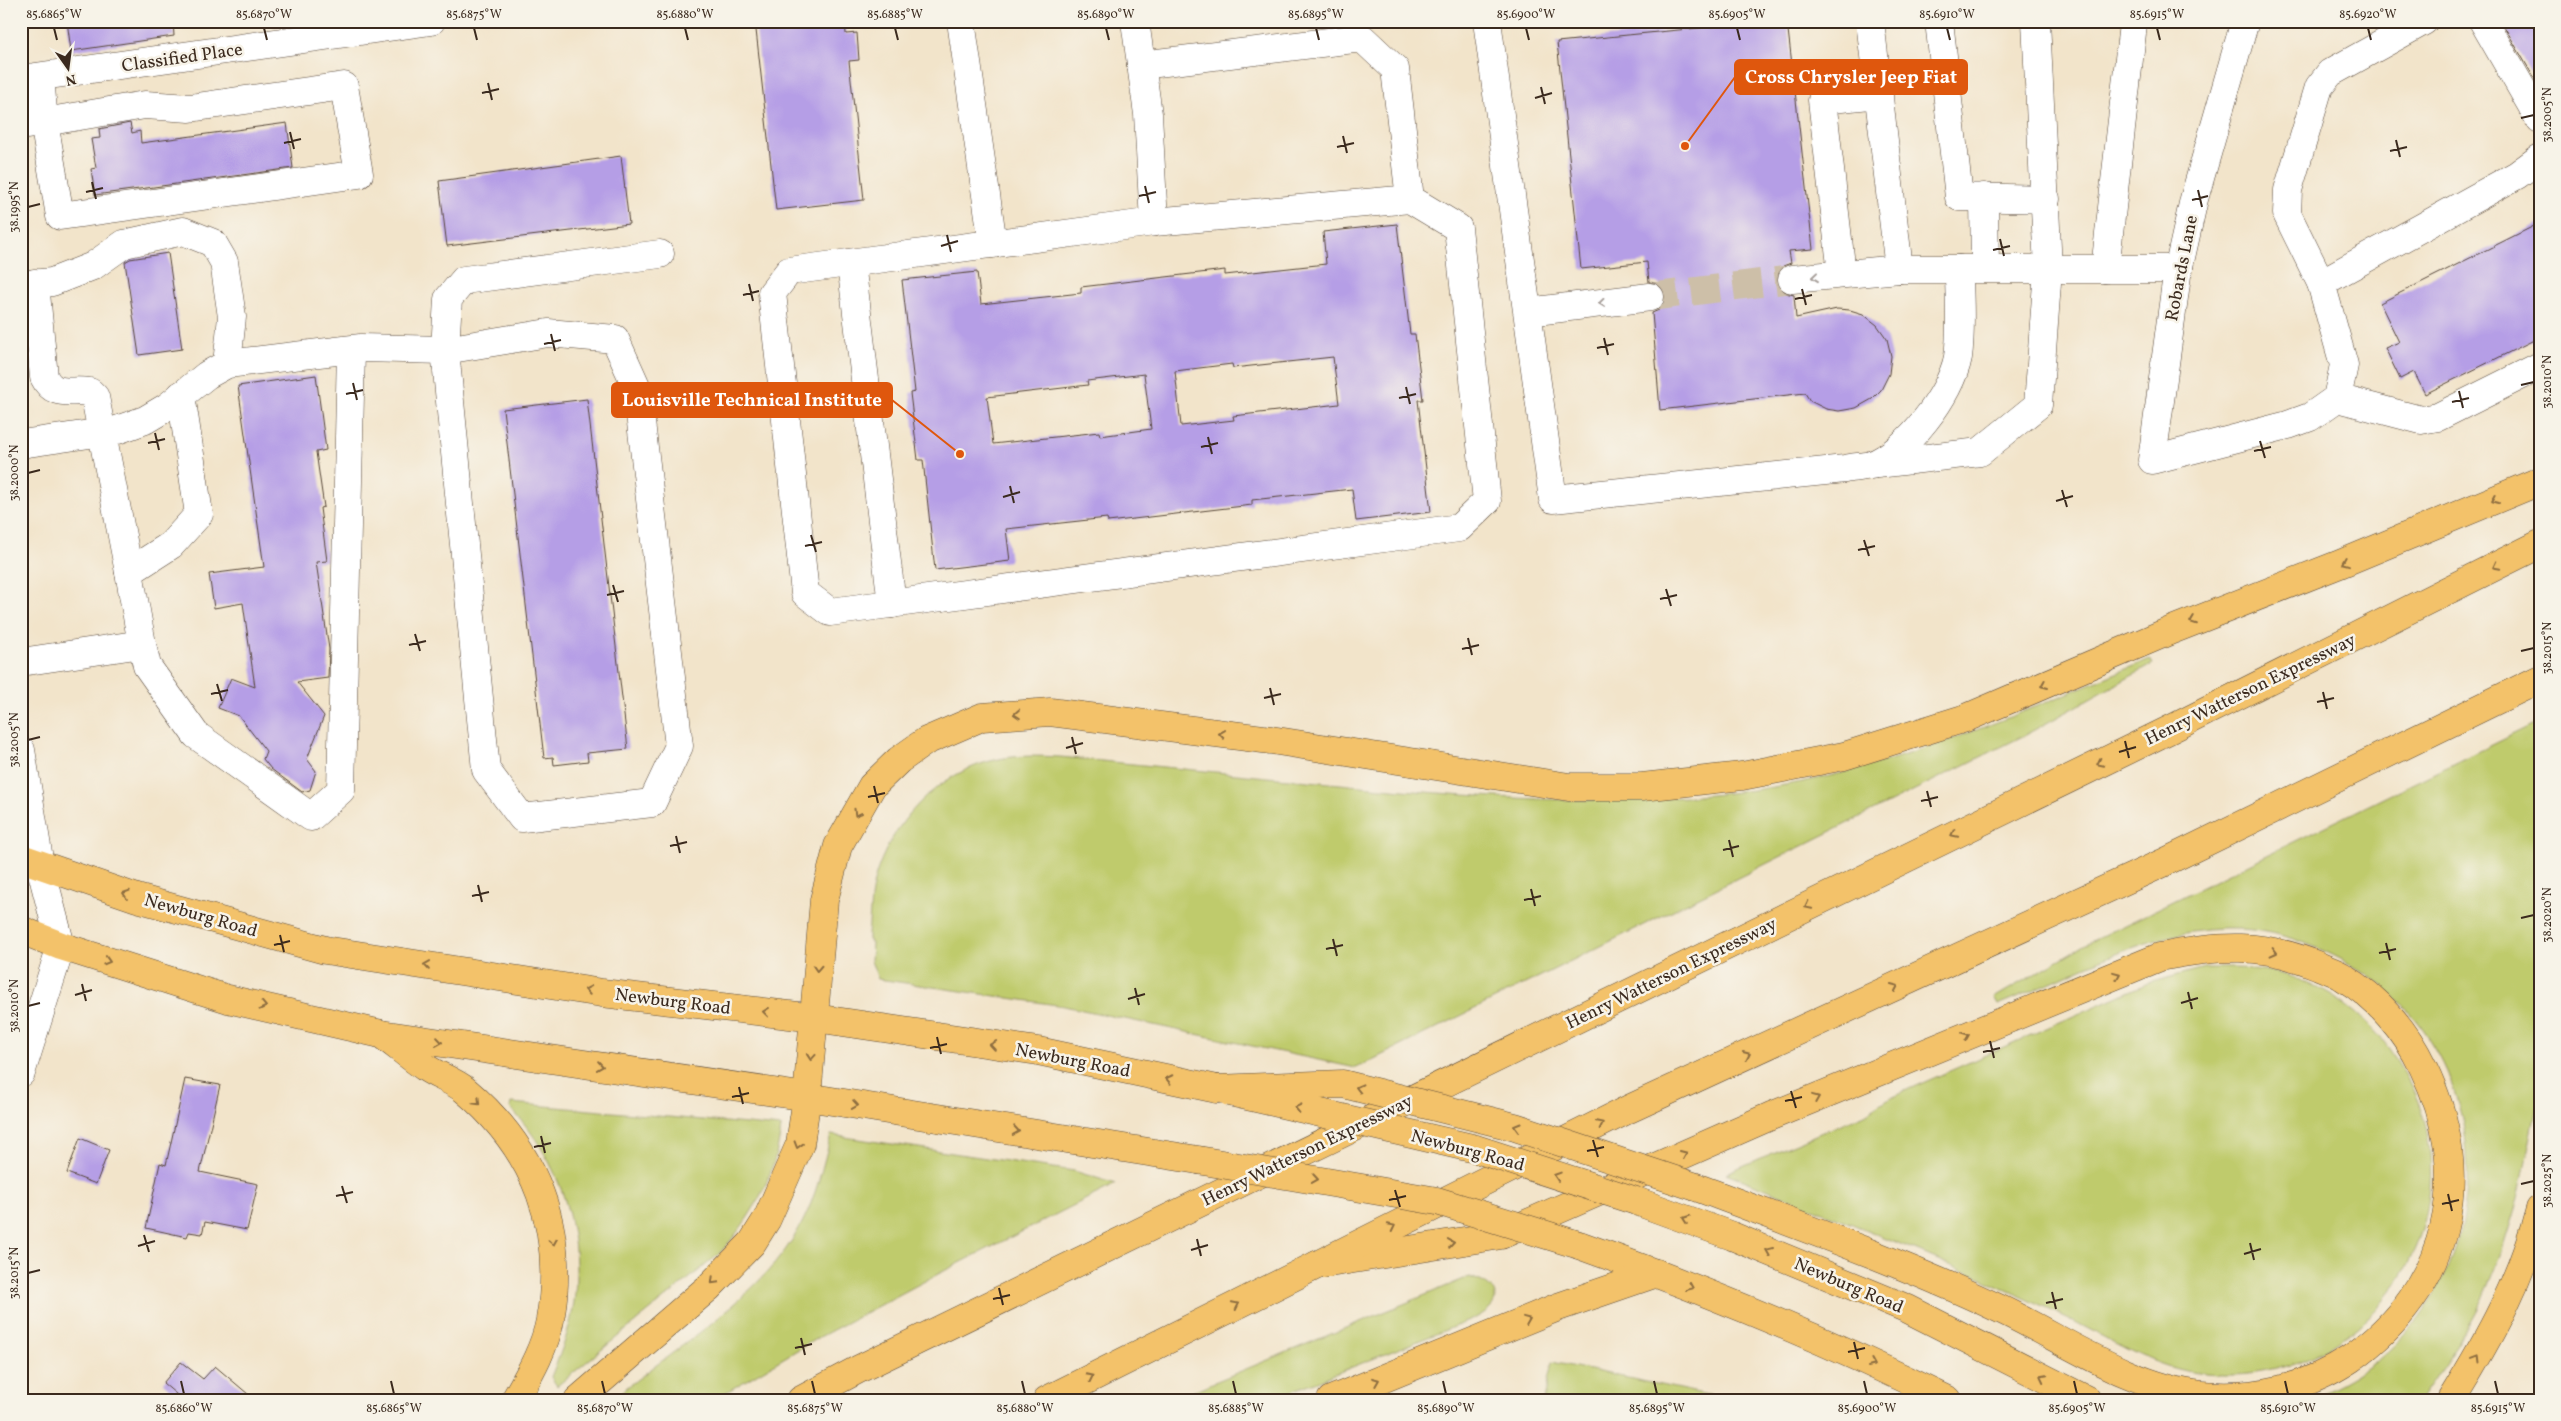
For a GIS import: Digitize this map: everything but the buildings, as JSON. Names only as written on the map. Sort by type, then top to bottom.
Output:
[{"type":"main road","points":[[578,1400],[708,1288],[752,1243],[767,1219],[800,1144],[815,1018],[818,946],[824,900],[838,846],[872,786],[899,760],[926,741],[982,717],[1066,713],[1271,740],[1569,787],[1642,787],[1742,776],[1844,756],[1966,718],[2172,630],[2340,564],[2540,481]]},
{"type":"main road","name":"Henry Watterson Expressway","points":[[801,1400],[858,1369],[2167,731],[2540,544]]},
{"type":"main road","points":[[1047,1400],[1630,1109],[2163,863],[2540,679]]},
{"type":"main road","name":"Newburg Road","points":[[31,861],[137,898],[325,950],[602,993],[815,1018],[1038,1052],[1217,1089],[1476,1149],[1732,1236],[1908,1309],[2087,1400]]},
{"type":"main road","points":[[21,930],[61,946],[228,998],[381,1034],[807,1097],[1198,1160],[1437,1201],[1579,1245],[1657,1273],[1894,1373],[1948,1400]]},
{"type":"main road","points":[[1217,1089],[1343,1084],[1515,1127],[1696,1186],[1832,1238],[1997,1307],[2140,1379],[2168,1389],[2193,1393],[2241,1396],[2273,1392],[2307,1381],[2338,1367],[2368,1346],[2400,1316],[2422,1284],[2437,1249],[2448,1208],[2451,1172],[2447,1133],[2435,1090],[2418,1056],[2396,1023],[2372,999],[2343,976],[2300,959],[2252,947],[2202,949],[2151,960],[1771,1116],[1500,1235],[1317,1265]]},
{"type":"main road","points":[[381,1034],[427,1068],[464,1090],[496,1121],[524,1158],[540,1189],[549,1219],[554,1249],[550,1321],[536,1362],[516,1400]]},
{"type":"main road","points":[[2451,1400],[2479,1355],[2511,1294],[2529,1251],[2540,1209]]},
{"type":"main road","points":[[1331,1400],[1558,1307],[1657,1273]]},
{"type":"street","name":"Classified Place","points":[[31,78],[431,21]]},
{"type":"street","points":[[961,21],[993,244]]},
{"type":"street","points":[[1135,21],[1148,114],[1154,222]]},
{"type":"street","points":[[1487,21],[1553,499],[1980,452],[2038,405],[2048,268],[2036,21]]},
{"type":"street","points":[[1870,21],[1899,269]]},
{"type":"street","points":[[1939,21],[1959,197],[2046,199]]},
{"type":"street","points":[[2105,269],[2133,24],[2130,21]]},
{"type":"street","name":"Robards Lane","points":[[2245,21],[2197,190],[2179,269],[2152,460],[2288,425],[2310,416],[2337,398]]},
{"type":"street","points":[[2424,21],[2330,73],[2319,88],[2288,190],[2287,214],[2321,283],[2344,365],[2337,398],[2421,420],[2438,417],[2540,366]]},
{"type":"street","points":[[2483,21],[2540,120]]},
{"type":"street","points":[[1141,64],[1362,38],[1395,69],[1410,199]]},
{"type":"street","points":[[31,78],[32,124],[60,216],[359,174],[344,86],[190,108],[145,105],[32,124]]},
{"type":"street","points":[[1842,274],[1822,100],[1879,94]]},
{"type":"street","points":[[2321,283],[2517,175],[2540,158]]},
{"type":"street","points":[[1871,465],[1894,453],[1915,433],[1939,399],[1952,375],[1958,358],[1959,336],[1984,197]]},
{"type":"street","points":[[1410,199],[1458,228],[1488,501],[1459,528],[830,612],[805,593],[772,293],[789,271],[1154,222],[1410,199]]},
{"type":"street","points":[[227,364],[232,317],[224,262],[214,243],[183,231],[124,244],[93,266],[52,282],[28,284],[44,377],[48,386],[54,390],[90,392],[95,397],[147,666],[196,735],[311,817],[341,790],[356,349]]},
{"type":"street","points":[[21,444],[117,430],[145,420],[207,375],[227,364],[356,349],[445,350],[548,333],[615,338],[637,388],[679,746],[652,803],[522,818],[486,770],[445,350],[448,299],[464,280],[660,254]]},
{"type":"street","points":[[851,263],[892,604]]},
{"type":"street","points":[[1792,279],[1899,269],[2179,269]]},
{"type":"street","points":[[1528,312],[1650,297]]},
{"type":"street","points":[[129,572],[171,545],[199,514],[181,395]]},
{"type":"street","points":[[21,662],[142,644]]},
{"type":"street","points":[[21,750],[31,861],[61,946],[21,1073]]},
{"type":"green space","points":[[2150,659],[2153,664],[2027,734],[1356,1068],[1064,1006],[878,979],[871,961],[872,942],[868,940],[868,934],[874,881],[881,860],[904,820],[937,788],[956,775],[977,765],[999,759],[1022,756],[1060,757],[1463,795],[1576,800],[1633,800],[1689,797],[1746,791],[1802,782],[1847,772],[1891,759],[1979,729]]},
{"type":"green space","points":[[2540,721],[2540,1092],[2518,1199],[2501,1254],[2483,1299],[2460,1342],[2420,1400],[2305,1400],[2373,1363],[2423,1311],[2455,1249],[2467,1181],[2461,1112],[2435,1048],[2389,993],[2324,951],[2283,936],[2261,931],[2239,929],[2207,930],[2176,935],[2145,943],[2115,954],[1998,1005],[1994,998],[2084,945]]},
{"type":"green space","points":[[2205,968],[2250,969],[2277,973],[2310,984],[2340,1001],[2368,1024],[2390,1050],[2414,1092],[2426,1126],[2430,1187],[2421,1233],[2402,1274],[2375,1311],[2340,1340],[2299,1362],[2254,1373],[2205,1374],[2166,1366],[2130,1351],[2061,1315],[1978,1277],[1726,1173],[1865,1114],[1891,1097],[2148,983]]},
{"type":"green space","points":[[511,1103],[781,1127],[773,1163],[760,1196],[741,1227],[718,1255],[557,1386],[551,1377],[566,1336],[574,1301],[576,1272],[574,1242],[568,1212],[559,1183],[546,1156],[510,1108]]},
{"type":"green space","points":[[831,1135],[1074,1171],[1116,1184],[942,1272],[814,1340],[713,1400],[611,1400],[741,1299],[764,1276],[784,1251],[801,1225],[819,1181]]},
{"type":"green space","points":[[1469,1277],[1489,1286],[1495,1297],[1494,1303],[1489,1309],[1471,1320],[1269,1400],[1171,1400]]},
{"type":"green space","points":[[1552,1362],[1722,1398],[1721,1400],[1544,1400]]},
{"type":"tunnel","points":[[1650,297],[1792,279]]},
{"type":"place","name":"Cross Chrysler Jeep Fiat","points":[[1685,146]]},
{"type":"place","name":"Louisville Technical Institute","points":[[960,454]]}]
